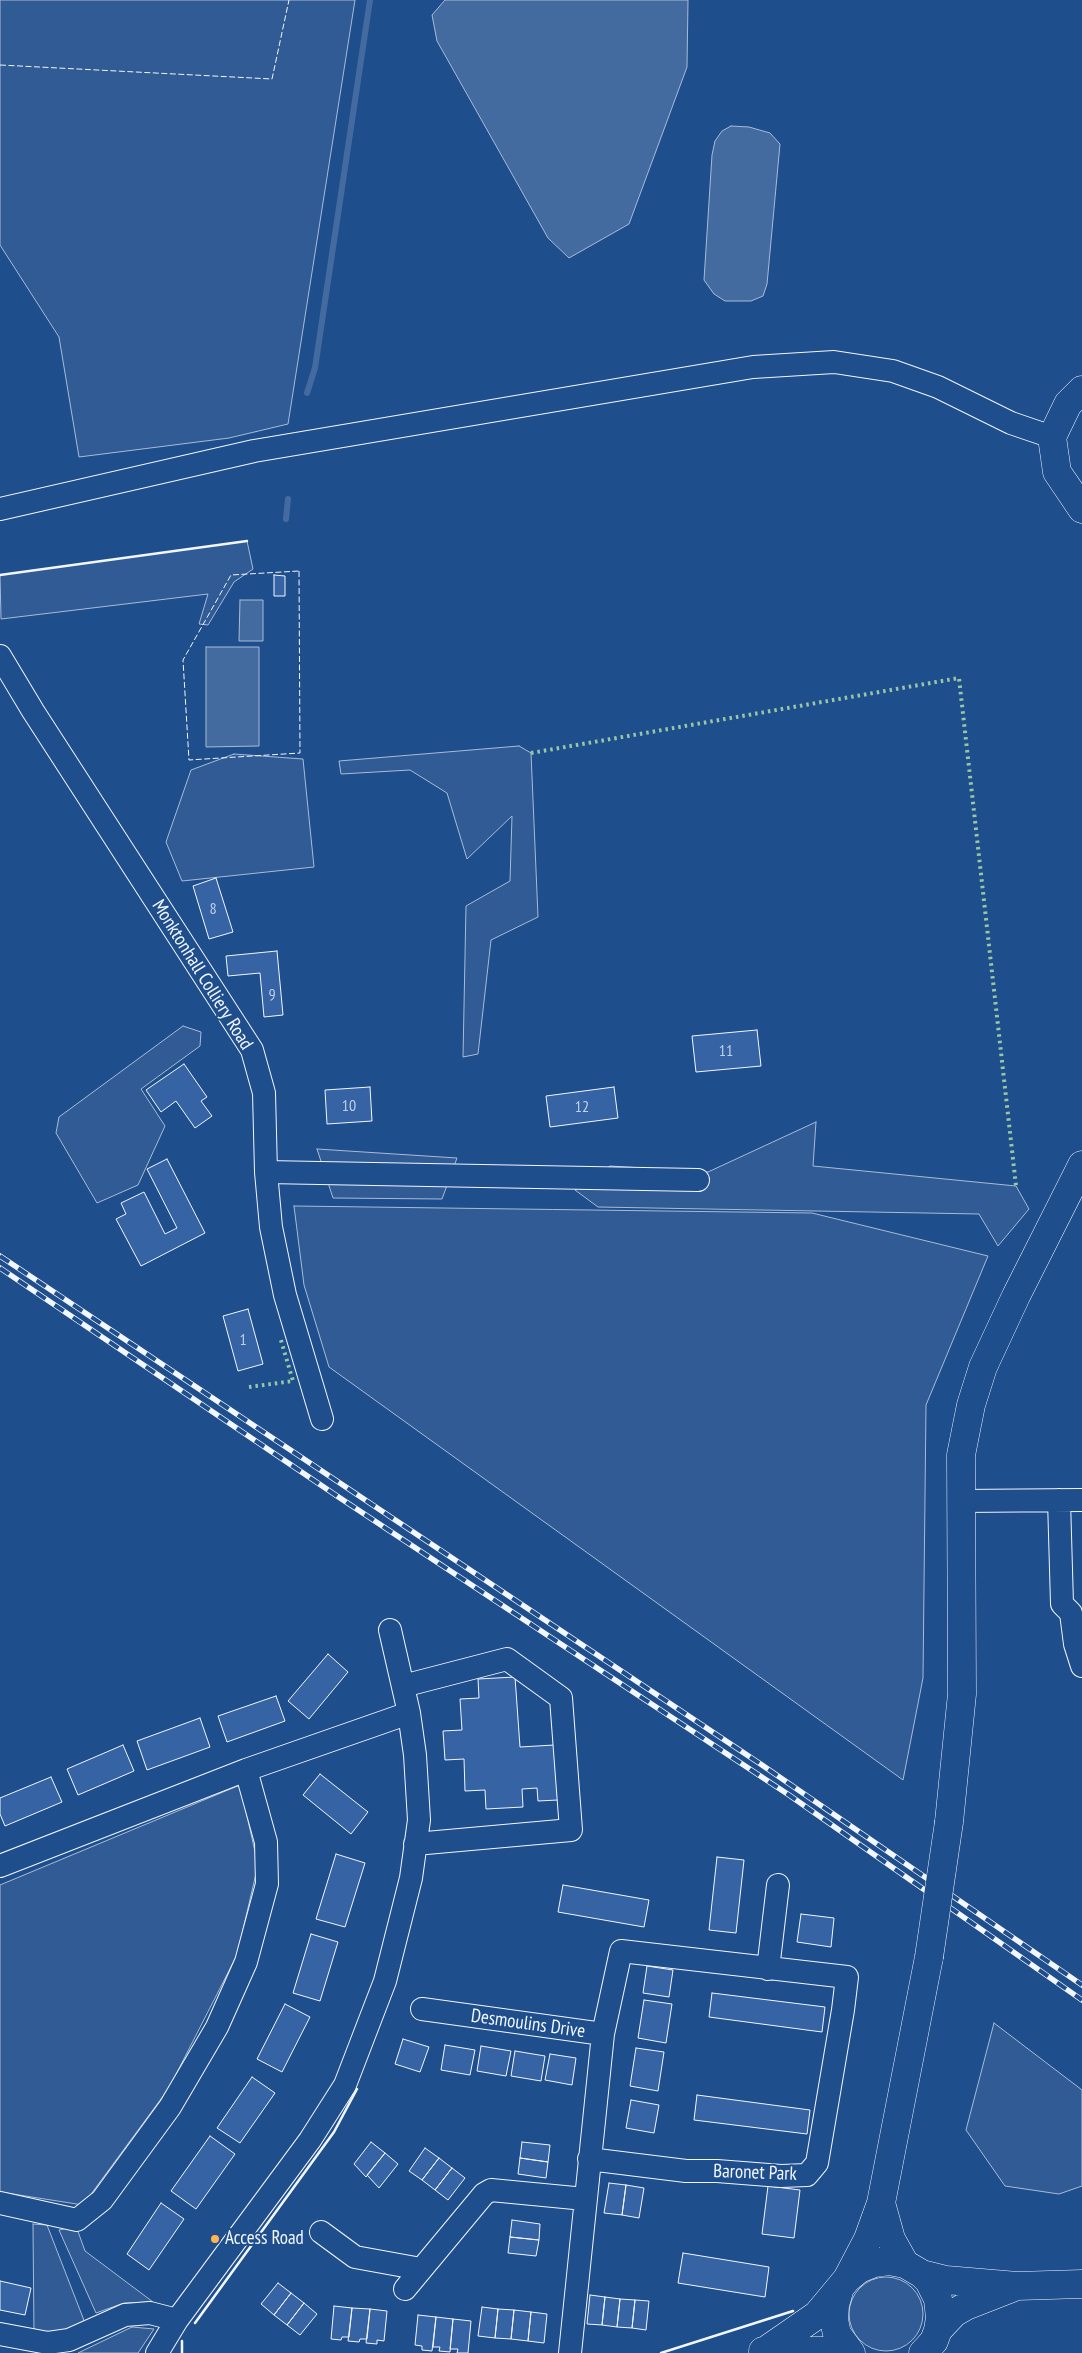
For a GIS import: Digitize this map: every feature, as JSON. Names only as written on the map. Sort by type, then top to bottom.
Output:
[{"type":"main road","points":[[1082,390],[1068,404],[1052,437],[1058,472],[1082,509]]},
{"type":"main road","points":[[851,2353],[837,2334],[834,2320],[834,2305],[868,2239],[881,2203],[929,1957],[948,1822],[962,1694],[960,1501],[962,1455],[971,1405],[984,1367],[1016,1296],[1082,1165]]},
{"type":"main road","points":[[881,2203],[890,2239],[913,2269],[929,2281],[938,2299],[940,2318],[928,2346]]},
{"type":"main road","points":[[761,2352],[817,2315],[859,2269],[874,2263],[889,2261],[946,2280],[1017,2286],[1082,2284]]},
{"type":"main road","points":[[928,2346],[954,2313],[966,2306],[1017,2286]]},
{"type":"main road","points":[[761,2352],[827,2351],[836,2353]]},
{"type":"street","points":[[0,509],[254,451],[441,418],[771,366],[834,362],[893,371],[938,387],[1011,423],[1052,437]]},
{"type":"street","name":"Monktonhall Colliery Road","points":[[0,656],[38,719],[252,1050],[264,1093],[266,1172],[271,1227],[285,1295],[322,1419]]},
{"type":"street","points":[[266,1172],[698,1180]]},
{"type":"street","points":[[1058,1500],[1062,1604],[1071,1613],[1075,1644],[1082,1666]]},
{"type":"street","points":[[960,1501],[1082,1500]]},
{"type":"street","points":[[157,2353],[177,2320],[310,2140],[345,2085],[385,1981],[411,1878],[419,1820],[415,1754],[409,1713],[390,1630]]},
{"type":"street","points":[[403,1686],[507,1659],[560,1698],[571,1830],[415,1844]]},
{"type":"street","points":[[0,1866],[246,1770],[409,1713]]},
{"type":"street","points":[[0,2203],[77,2220],[96,2205],[102,2200],[170,2107],[217,2027],[246,1962],[266,1884],[266,1842],[246,1770]]},
{"type":"street","points":[[604,2034],[622,1951],[768,1969],[778,1885]]},
{"type":"street","name":"Baronet Park","points":[[589,2159],[686,2172],[717,2171],[781,2176],[807,2175],[816,2163],[847,1977],[768,1969]]},
{"type":"street","name":"Desmoulins Drive","points":[[422,2009],[604,2034],[589,2159]]},
{"type":"street","points":[[570,2353],[589,2159]]},
{"type":"street","points":[[405,2289],[484,2194],[491,2190],[585,2199]]},
{"type":"street","points":[[321,2232],[355,2258],[421,2269]]},
{"type":"street","points":[[0,2334],[48,2343],[70,2340],[125,2315],[150,2314],[177,2320]]},
{"type":"shaded area","points":[[0,0],[355,0],[288,424],[229,438],[79,457],[59,337],[0,245]]},
{"type":"shaded area","points":[[445,0],[688,0],[687,67],[629,224],[569,258],[548,238],[437,41],[432,15]]},
{"type":"shaded area","points":[[731,126],[749,127],[770,133],[780,144],[767,284],[763,296],[751,301],[725,301],[714,294],[704,280],[712,155],[715,141],[722,131]]},
{"type":"shaded area","points":[[247,541],[253,569],[234,582],[208,625],[199,624],[208,594],[1,619],[0,575]]},
{"type":"shaded area","points":[[240,600],[263,600],[263,641],[239,641]]},
{"type":"shaded area","points":[[206,647],[259,647],[259,746],[206,747]]},
{"type":"shaded area","points":[[519,746],[531,753],[538,917],[491,940],[478,1054],[463,1057],[466,906],[510,881],[512,816],[467,859],[447,793],[410,770],[341,774],[339,761]]},
{"type":"shaded area","points":[[234,754],[303,759],[314,867],[182,881],[166,842],[191,770]]},
{"type":"shaded area","points":[[183,1026],[201,1032],[200,1046],[141,1089],[165,1126],[138,1185],[97,1203],[56,1133],[59,1117]]},
{"type":"shaded area","points":[[816,1122],[813,1166],[1016,1186],[1029,1209],[998,1246],[979,1214],[598,1207],[575,1190],[610,1166],[708,1172]]},
{"type":"shaded area","points":[[317,1149],[457,1158],[442,1199],[333,1198]]},
{"type":"shaded area","points":[[294,1206],[812,1213],[988,1256],[926,1405],[923,1678],[903,1780],[329,1367],[304,1285]]},
{"type":"shaded area","points":[[240,1785],[258,1865],[237,1955],[169,2088],[83,2205],[0,2192],[0,1885]]},
{"type":"shaded area","points":[[994,2023],[1082,2090],[1082,2186],[1059,2194],[1005,2186],[966,2130]]},
{"type":"shaded area","points":[[33,2224],[47,2225],[85,2323],[54,2334],[34,2334]]},
{"type":"shaded area","points":[[76,2226],[85,2251],[153,2302],[124,2303],[96,2313],[59,2230]]},
{"type":"shaded area","points":[[886,2277],[900,2280],[912,2288],[920,2300],[923,2314],[920,2328],[912,2340],[900,2348],[886,2351],[872,2348],[860,2340],[852,2328],[849,2314],[852,2300],[860,2288],[872,2280]]},
{"type":"shaded area","points":[[132,2327],[154,2329],[138,2353],[78,2353]]},
{"type":"building","points":[[274,575],[285,576],[285,596],[274,596]]},
{"type":"building","points":[[216,878],[233,932],[209,939],[193,886]]},
{"type":"building","points":[[277,951],[283,1015],[264,1017],[260,973],[228,976],[226,956]]},
{"type":"building","points":[[757,1030],[761,1066],[696,1072],[692,1036]]},
{"type":"building","points":[[184,1064],[207,1097],[201,1101],[212,1116],[195,1128],[176,1101],[161,1112],[146,1090]]},
{"type":"building","points":[[370,1087],[372,1121],[327,1124],[325,1090]]},
{"type":"building","points":[[614,1087],[618,1118],[550,1127],[546,1096]]},
{"type":"building","points":[[167,1159],[205,1233],[141,1266],[116,1219],[126,1214],[121,1203],[144,1192],[165,1234],[177,1228],[147,1169]]},
{"type":"building","points":[[248,1309],[263,1364],[238,1371],[223,1316]]},
{"type":"building","points":[[328,1654],[348,1672],[309,1719],[288,1701]]},
{"type":"building","points":[[515,1677],[520,1747],[554,1745],[558,1800],[538,1801],[537,1788],[522,1789],[523,1807],[486,1809],[485,1790],[465,1791],[464,1759],[445,1760],[443,1731],[462,1730],[460,1699],[479,1698],[478,1679]]},
{"type":"building","points":[[276,1696],[285,1721],[227,1742],[218,1716]]},
{"type":"building","points":[[200,1718],[210,1747],[147,1770],[137,1741]]},
{"type":"building","points":[[123,1745],[134,1771],[78,1795],[67,1769]]},
{"type":"building","points":[[320,1774],[368,1812],[351,1834],[303,1795]]},
{"type":"building","points":[[51,1777],[62,1802],[5,1826],[0,1814],[0,1798]]},
{"type":"building","points":[[336,1854],[365,1863],[345,1927],[316,1919]]},
{"type":"building","points":[[717,1857],[744,1860],[736,1933],[709,1930]]},
{"type":"building","points":[[563,1885],[649,1900],[644,1927],[558,1912]]},
{"type":"building","points":[[801,1914],[834,1918],[831,1947],[797,1942]]},
{"type":"building","points":[[311,1934],[338,1942],[320,2001],[293,1993]]},
{"type":"building","points":[[647,1966],[673,1970],[669,1997],[643,1993]]},
{"type":"building","points":[[712,1993],[825,2007],[822,2032],[709,2017]]},
{"type":"building","points":[[644,2000],[672,2004],[666,2043],[638,2038]]},
{"type":"building","points":[[285,2004],[310,2017],[282,2072],[257,2059]]},
{"type":"building","points":[[403,2039],[429,2047],[420,2072],[395,2064]]},
{"type":"building","points":[[445,2045],[475,2050],[470,2075],[441,2070]]},
{"type":"building","points":[[481,2046],[511,2051],[506,2076],[477,2071]]},
{"type":"building","points":[[636,2048],[664,2052],[658,2091],[630,2086]]},
{"type":"building","points":[[515,2051],[545,2056],[541,2081],[511,2076]]},
{"type":"building","points":[[550,2054],[576,2058],[572,2085],[545,2080]]},
{"type":"building","points":[[252,2077],[275,2093],[240,2143],[217,2128]]},
{"type":"building","points":[[697,2095],[810,2110],[807,2134],[694,2120]]},
{"type":"building","points":[[631,2100],[659,2105],[654,2133],[626,2128]]},
{"type":"building","points":[[210,2136],[235,2154],[196,2209],[171,2191]]},
{"type":"building","points":[[371,2142],[385,2153],[366,2177],[354,2164]]},
{"type":"building","points":[[522,2142],[550,2145],[548,2162],[520,2158]]},
{"type":"building","points":[[425,2148],[439,2158],[422,2180],[409,2171]]},
{"type":"building","points":[[385,2153],[398,2164],[379,2188],[367,2175]]},
{"type":"building","points":[[439,2158],[452,2168],[435,2190],[422,2180]]},
{"type":"building","points":[[520,2158],[548,2162],[546,2178],[518,2174]]},
{"type":"building","points":[[452,2168],[465,2178],[448,2200],[435,2190]]},
{"type":"building","points":[[609,2183],[626,2185],[622,2215],[604,2213]]},
{"type":"building","points":[[626,2185],[644,2188],[639,2218],[622,2215]]},
{"type":"building","points":[[768,2186],[800,2190],[794,2238],[762,2234]]},
{"type":"building","points":[[161,2203],[184,2219],[149,2270],[127,2254]]},
{"type":"building","points":[[512,2220],[540,2224],[539,2240],[510,2237]]},
{"type":"building","points":[[510,2237],[539,2240],[536,2256],[508,2253]]},
{"type":"building","points":[[683,2253],[769,2267],[765,2297],[678,2283]]},
{"type":"building","points":[[0,2281],[31,2288],[25,2315],[0,2310]]},
{"type":"building","points":[[278,2283],[291,2293],[274,2315],[261,2304]]},
{"type":"building","points":[[291,2293],[304,2303],[287,2325],[274,2315]]},
{"type":"building","points":[[590,2295],[605,2297],[602,2325],[587,2324]]},
{"type":"building","points":[[605,2297],[620,2299],[617,2327],[602,2325]]},
{"type":"building","points":[[620,2299],[635,2300],[632,2328],[617,2327]]},
{"type":"building","points":[[635,2300],[649,2301],[646,2330],[632,2328]]},
{"type":"building","points":[[304,2303],[317,2314],[300,2335],[287,2325]]},
{"type":"building","points":[[334,2306],[352,2308],[349,2337],[342,2337],[341,2340],[331,2339]]},
{"type":"building","points":[[482,2307],[498,2309],[495,2338],[478,2336]]},
{"type":"building","points":[[352,2308],[370,2309],[367,2339],[360,2339],[359,2342],[348,2341]]},
{"type":"building","points":[[370,2309],[387,2311],[384,2341],[377,2340],[377,2344],[366,2343]]},
{"type":"building","points":[[498,2309],[514,2310],[511,2339],[495,2338]]},
{"type":"building","points":[[514,2310],[531,2312],[528,2341],[511,2339]]},
{"type":"building","points":[[531,2312],[547,2314],[544,2343],[528,2341]]},
{"type":"building","points":[[418,2315],[436,2317],[432,2351],[422,2350],[422,2346],[415,2345]]},
{"type":"building","points":[[436,2317],[453,2319],[450,2352],[439,2351],[440,2347],[433,2347]]},
{"type":"building","points":[[453,2319],[471,2321],[468,2353],[457,2353],[458,2349],[450,2349]]},
{"type":"waterway","points":[[307,393],[315,368],[370,0]]},
{"type":"waterway","points":[[286,519],[288,499]]},
{"type":"railway","points":[[0,1256],[762,1765],[1082,1985]]},
{"type":"railway","points":[[0,1268],[337,1496],[789,1795],[1082,2000]]},
{"type":"hedge","points":[[531,753],[959,678],[1016,1186]]},
{"type":"hedge","points":[[249,1387],[293,1381],[280,1337]]},
{"type":"fence","points":[[0,65],[272,79],[289,0]]},
{"type":"fence","points":[[299,571],[300,753],[189,760],[183,660],[231,575],[299,571]]},
{"type":"wall","points":[[0,575],[247,541]]},
{"type":"wall","points":[[195,2323],[334,2132],[357,2089]]},
{"type":"wall","points":[[661,2353],[793,2311]]},
{"type":"wall","points":[[182,2341],[182,2353]]},
{"type":"place","name":"Access Road","points":[[215,2239]]}]
